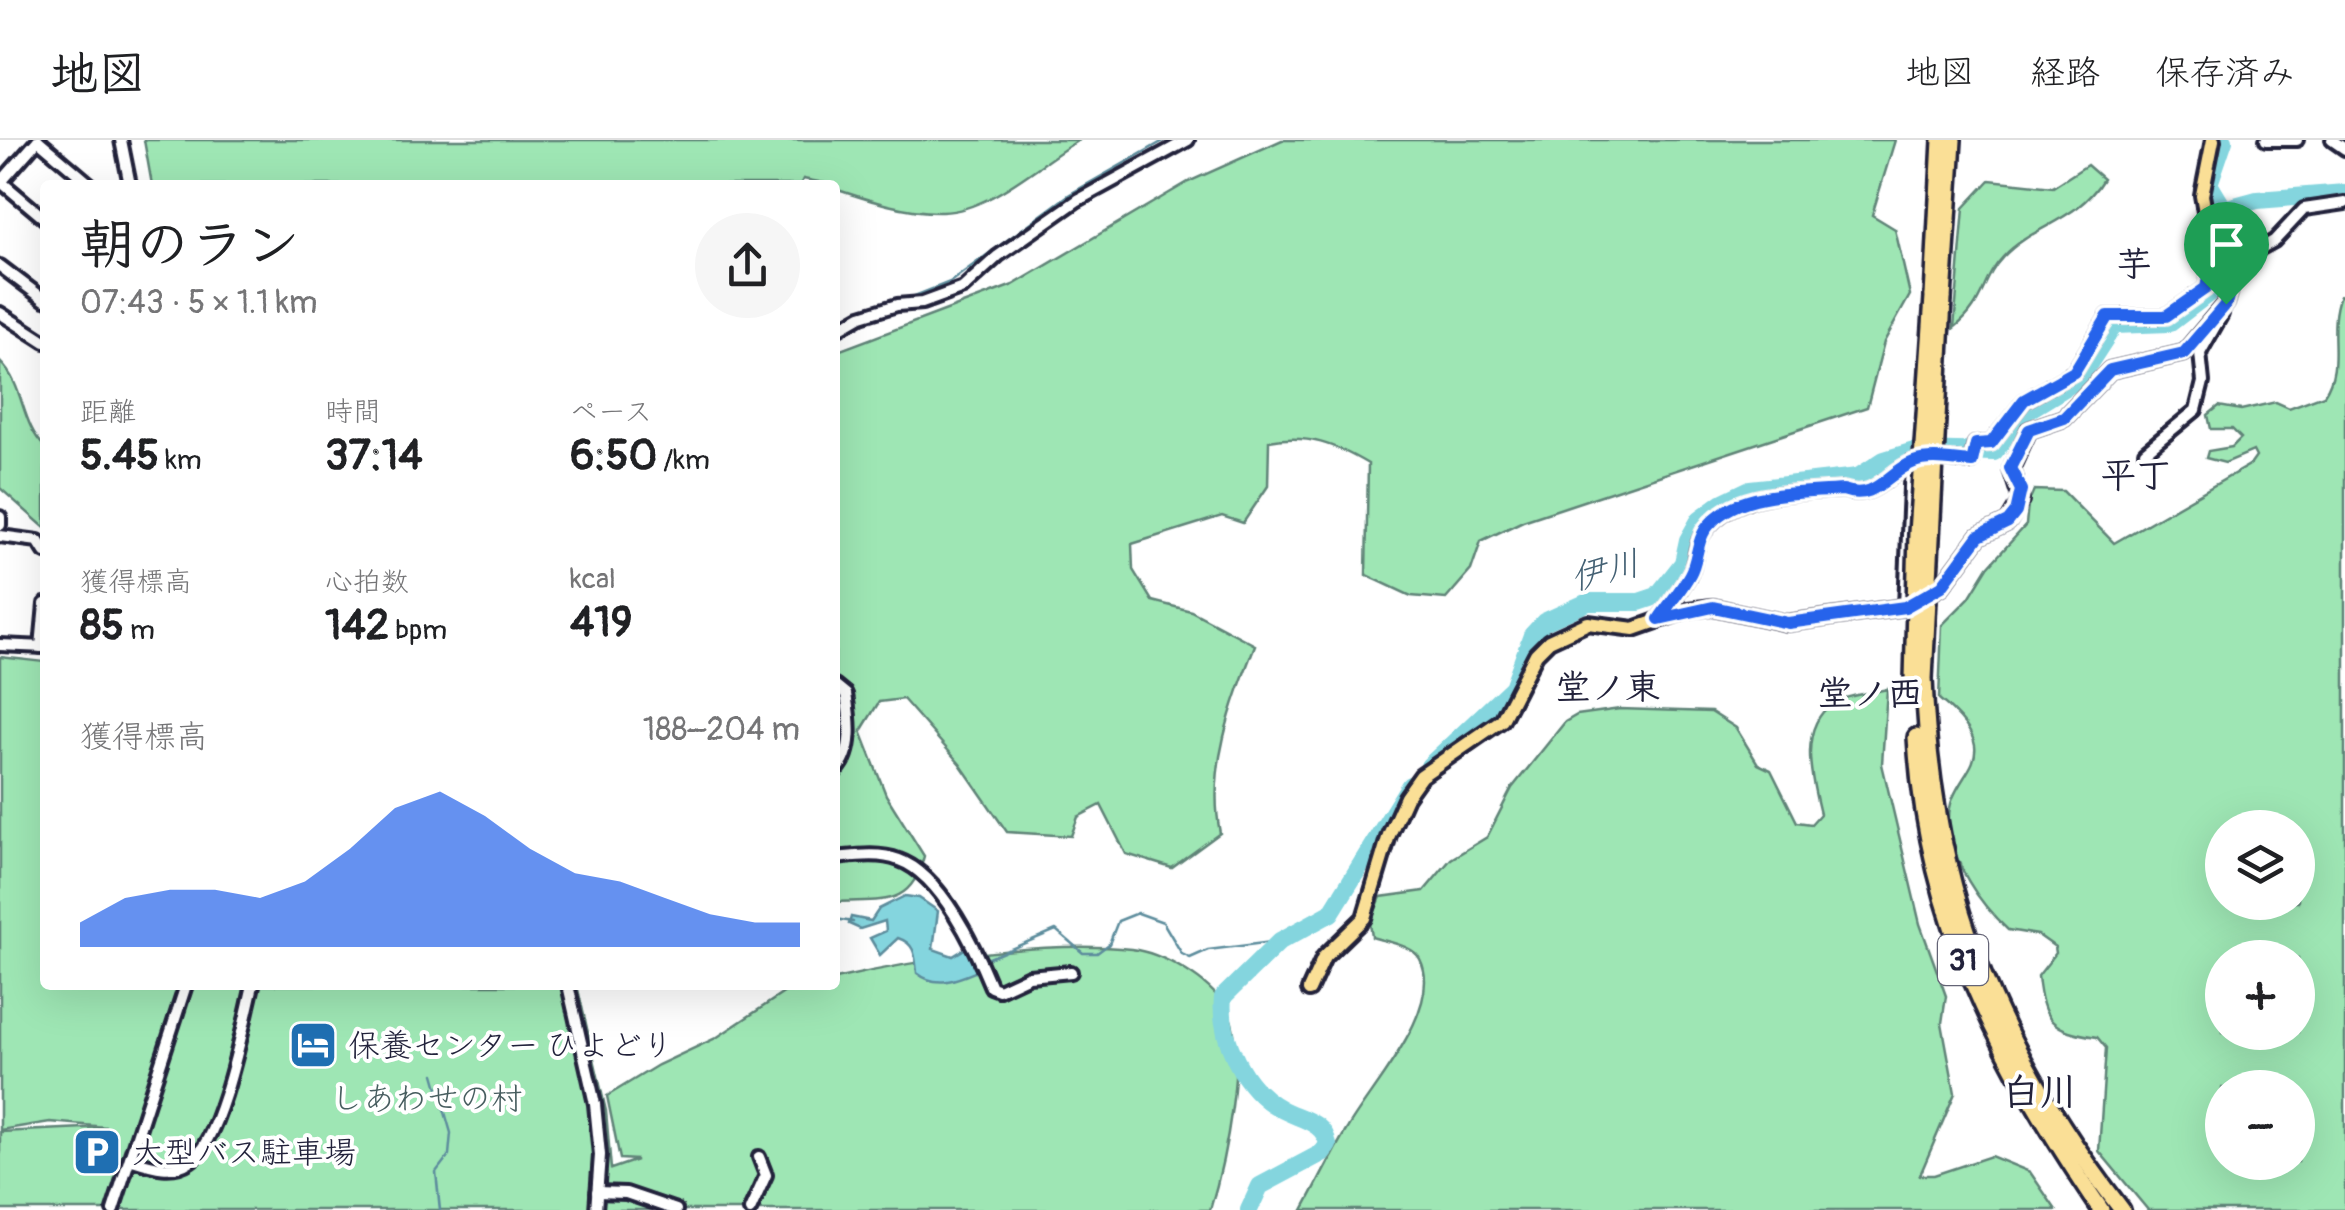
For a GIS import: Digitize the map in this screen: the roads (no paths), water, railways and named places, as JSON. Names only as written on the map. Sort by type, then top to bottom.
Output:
[{"type":"highway","name":"31","points":[[1941,140],[1918,771],[1929,839],[1969,978],[2014,1074],[2102,1210]]},
{"type":"highway","name":"31","points":[[1938,298],[1953,140]]},
{"type":"highway","name":"31","points":[[1919,680],[1942,846],[1982,978],[2045,1104],[2122,1210]]},
{"type":"main road","points":[[1309,990],[1324,957],[1364,918],[1389,834],[1421,776],[1502,720],[1536,654],[1549,640],[1588,623],[1634,629],[1713,607],[1788,623],[1905,607],[1942,586],[1979,536],[2008,522],[2016,512],[2021,490],[2010,468],[2029,430],[2064,418],[2110,370],[2184,353],[2226,304],[2232,282],[2229,267],[2208,229],[2202,182],[2214,140]]},
{"type":"street","points":[[40,216],[1,182],[38,140],[85,180]]},
{"type":"street","points":[[121,140],[129,180]]},
{"type":"street","points":[[840,328],[861,316],[897,305],[922,303],[964,288],[998,256],[1078,200],[1188,140]]},
{"type":"street","points":[[2266,140],[2297,140]]},
{"type":"street","points":[[2332,140],[2345,149]]},
{"type":"street","points":[[1659,619],[1692,571],[1698,542],[1708,526],[1730,509],[1752,498],[1843,490],[1856,494],[1872,492],[1911,462],[1972,462],[1976,444],[1991,443],[2024,400],[2074,372],[2108,316],[2166,316],[2206,288],[2208,277],[2274,241],[2304,209],[2345,203]]},
{"type":"street","points":[[0,266],[40,296]]},
{"type":"street","points":[[2144,452],[2196,410],[2203,382],[2200,353],[2226,304]]},
{"type":"street","points":[[0,313],[40,340]]},
{"type":"street","points":[[1905,607],[1911,462]]},
{"type":"street","points":[[0,517],[0,525]]},
{"type":"street","points":[[0,536],[40,544]]},
{"type":"street","points":[[0,645],[40,647]]},
{"type":"street","points":[[840,689],[846,694],[849,710],[848,753],[840,765]]},
{"type":"street","points":[[840,858],[881,856],[914,869],[961,923],[991,986],[999,990],[1028,976],[1071,972]]},
{"type":"street","points":[[113,1210],[184,990]]},
{"type":"street","points":[[130,1159],[152,1166],[179,1167],[201,1152],[214,1124],[252,990]]},
{"type":"street","points":[[569,990],[595,1104],[596,1210]]},
{"type":"street","points":[[758,1210],[750,1210],[766,1175],[759,1157]]},
{"type":"street","points":[[598,1192],[626,1193],[676,1210]]},
{"type":"water","points":[[905,896],[919,898],[938,911],[933,949],[953,956],[971,945],[982,969],[949,981],[933,981],[917,973],[914,951],[898,938],[880,955],[870,938],[886,931],[885,921],[860,929],[849,924],[851,917],[871,921],[879,909]]},
{"type":"waterway","points":[[907,299],[950,282],[1070,194],[1165,140]]},
{"type":"waterway","name":"白川","points":[[2224,140],[2209,184],[2224,209]]},
{"type":"waterway","name":"伊川","points":[[2224,209],[2257,200],[2345,193]]},
{"type":"waterway","name":"伊川","points":[[1429,766],[1513,687],[1532,635],[1544,622],[1588,602],[1639,602],[1657,596],[1683,563],[1688,540],[1700,519],[1723,502],[1750,489],[1858,477],[1884,460],[1917,450],[1994,452],[2025,412],[2079,379],[2114,325],[2170,323],[2218,286],[2211,246],[2224,209]]},
{"type":"waterway","points":[[840,321],[860,311]]},
{"type":"waterway","name":"伊川","points":[[1249,1210],[1260,1186],[1322,1153],[1328,1145],[1317,1126],[1267,1100],[1245,1076],[1225,1029],[1223,997],[1280,941],[1331,913],[1410,785]]},
{"type":"waterway","points":[[982,961],[1056,930],[1083,953],[1097,953],[1109,944],[1118,921],[1138,913],[1163,922],[1182,954],[1190,958],[1208,950],[1280,941]]},
{"type":"waterway","points":[[840,920],[853,922]]},
{"type":"waterway","points":[[434,1074],[451,1133],[449,1155],[436,1172],[440,1210]]},
{"type":"place","name":"保養センター ひよどり","points":[[313,1045]]},
{"type":"place","name":"大型バス駐車場","points":[[97,1152]]},
{"type":"district","name":"芋","points":[[2134,264]]},
{"type":"district","name":"平丁","points":[[2136,475]]},
{"type":"district","name":"堂ノ東","points":[[1608,687]]},
{"type":"district","name":"堂ノ西","points":[[1870,693]]},
{"type":"district","name":"白川","points":[[2040,1092]]},
{"type":"park label","name":"しあわせの村","points":[[427,1098]]}]
